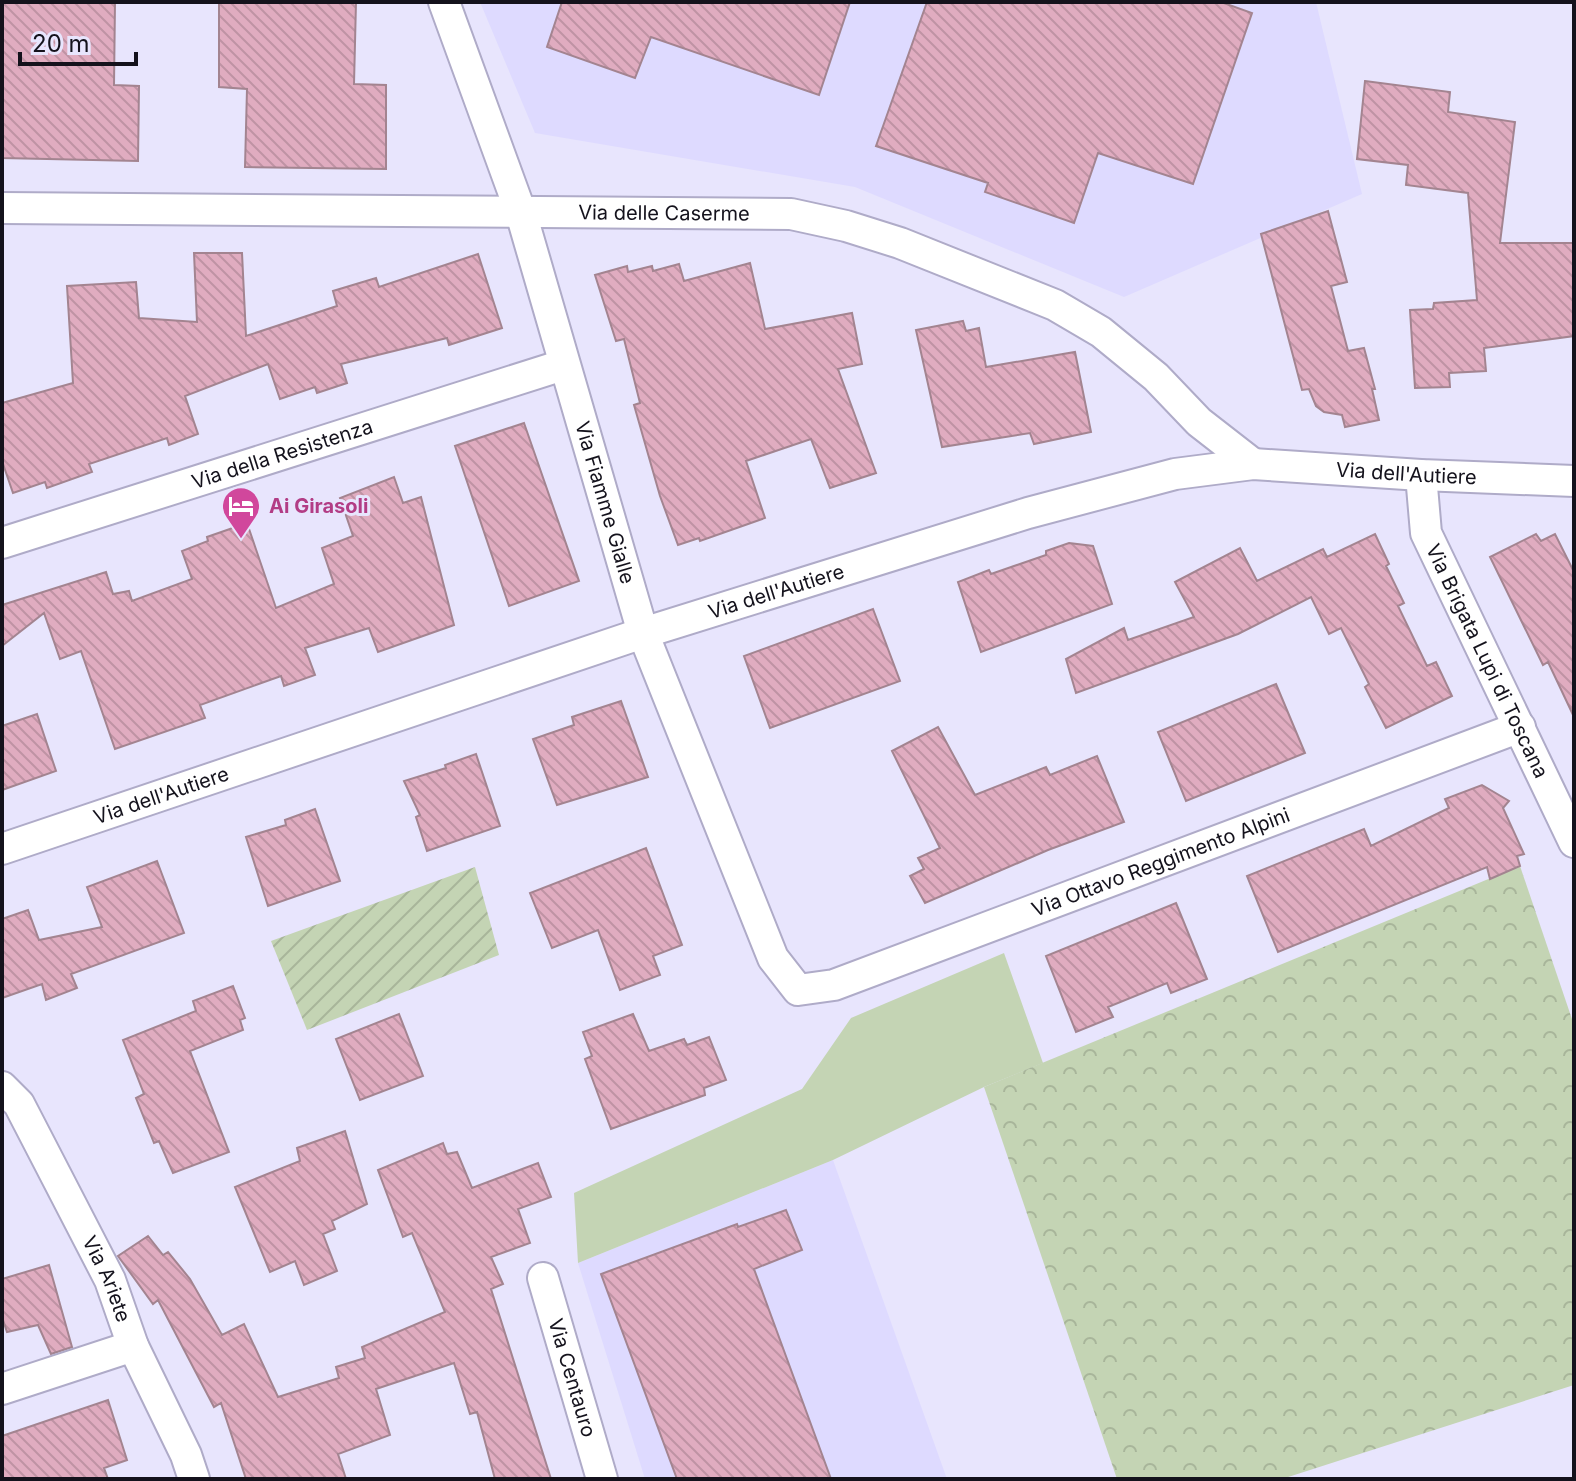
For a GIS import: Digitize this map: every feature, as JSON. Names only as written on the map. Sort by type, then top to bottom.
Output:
[{"type":"street","name":"Via Fiamme Gialle","points":[[444,2],[521,213],[643,633],[773,958],[798,990]]},
{"type":"street","name":"Via delle Caserme","points":[[2,208],[791,214],[846,226],[900,243],[1055,305],[1101,332],[1156,377],[1199,422],[1253,464]]},
{"type":"street","name":"Via della Resistenza","points":[[2,543],[563,365]]},
{"type":"street","name":"Via dell'Autiere","points":[[2,849],[643,633],[1028,513],[1175,474],[1253,464],[1574,481]]},
{"type":"street","name":"Via Brigata Lupi di Toscana","points":[[1421,475],[1426,533],[1574,842]]},
{"type":"street","name":"Via Ottavo Reggimento Alpini","points":[[798,990],[834,985],[1520,727]]},
{"type":"street","name":"Via Ariete","points":[[2,1087],[19,1104],[110,1280],[133,1346],[186,1455],[194,1479]]},
{"type":"street","name":"Via Centauro","points":[[543,1278],[602,1479]]},
{"type":"street","points":[[2,1389],[133,1346]]},
{"type":"shaded area","points":[[480,2],[1316,2],[1362,194],[1124,297],[855,187],[535,133]]},
{"type":"shaded area","points":[[833,1160],[947,1479],[645,1479],[578,1263]]},
{"type":"green space","points":[[1520,866],[1574,1025],[1574,1385],[1282,1479],[1117,1479],[984,1087]]},
{"type":"green space","points":[[475,867],[499,955],[307,1030],[271,941]]},
{"type":"green space","points":[[1004,953],[1043,1063],[984,1087],[833,1160],[578,1263],[574,1193],[802,1089],[851,1018]]},
{"type":"building","points":[[2,2],[115,2],[114,85],[139,86],[138,161],[2,158]]},
{"type":"building","points":[[219,2],[356,2],[354,84],[386,85],[386,169],[245,167],[247,89],[219,87]]},
{"type":"building","points":[[562,2],[850,2],[819,95],[651,37],[635,78],[547,47]]},
{"type":"building","points":[[927,2],[1221,2],[1252,13],[1193,184],[1098,153],[1074,223],[985,192],[988,183],[876,146]]},
{"type":"building","points":[[1365,81],[1450,92],[1448,112],[1515,122],[1500,243],[1574,243],[1574,336],[1484,348],[1486,371],[1449,373],[1450,387],[1415,388],[1410,310],[1433,309],[1434,303],[1477,300],[1468,193],[1406,185],[1408,165],[1357,159]]},
{"type":"building","points":[[1328,211],[1347,282],[1331,286],[1348,351],[1364,348],[1375,389],[1372,389],[1379,420],[1345,427],[1342,415],[1324,412],[1316,406],[1309,389],[1302,390],[1261,234]]},
{"type":"building","points":[[194,253],[242,253],[246,336],[337,306],[333,291],[376,278],[379,287],[478,254],[502,328],[449,345],[447,338],[341,364],[347,383],[317,393],[315,387],[280,399],[268,364],[185,396],[198,434],[169,445],[167,438],[89,464],[92,472],[47,488],[45,482],[13,493],[2,461],[2,403],[73,383],[67,286],[136,282],[139,318],[197,322]]},
{"type":"building","points":[[750,263],[765,329],[852,313],[862,364],[838,369],[876,473],[830,488],[811,439],[746,461],[765,518],[700,541],[699,538],[678,545],[660,496],[634,405],[640,403],[624,339],[616,341],[595,275],[627,266],[628,272],[652,266],[653,271],[679,264],[684,281]]},
{"type":"building","points":[[963,321],[966,331],[979,328],[986,367],[1075,352],[1091,432],[1034,444],[1030,433],[942,447],[916,330]]},
{"type":"building","points":[[524,423],[579,581],[509,606],[455,446]]},
{"type":"building","points":[[394,477],[403,503],[421,497],[454,625],[378,652],[369,628],[305,648],[315,675],[284,686],[281,676],[200,705],[205,718],[115,749],[81,651],[60,659],[44,613],[2,646],[2,605],[106,572],[113,594],[129,591],[132,601],[192,579],[182,551],[208,541],[207,537],[247,523],[276,608],[334,584],[322,548],[353,536],[340,498]]},
{"type":"building","points":[[1375,534],[1404,603],[1398,606],[1427,666],[1436,662],[1452,696],[1386,728],[1365,687],[1369,684],[1341,628],[1329,634],[1311,597],[1238,634],[1076,693],[1066,659],[1124,628],[1128,640],[1194,617],[1175,582],[1240,548],[1257,581],[1323,549],[1327,557]]},
{"type":"building","points":[[1536,534],[1541,541],[1555,534],[1574,572],[1574,717],[1548,662],[1543,665],[1490,557]]},
{"type":"building","points":[[1069,543],[1093,546],[1112,604],[981,652],[958,582],[1046,555],[1046,551]]},
{"type":"building","points":[[873,609],[900,681],[770,728],[744,656]]},
{"type":"building","points":[[1276,684],[1305,753],[1186,801],[1158,732]]},
{"type":"building","points":[[621,701],[648,777],[557,805],[533,739],[574,725],[572,717]]},
{"type":"building","points":[[37,714],[56,771],[2,790],[2,726]]},
{"type":"building","points":[[938,727],[975,795],[1046,767],[1050,775],[1097,756],[1124,822],[1048,850],[925,903],[910,876],[924,869],[918,858],[940,848],[892,751]]},
{"type":"building","points":[[476,754],[500,826],[427,851],[416,817],[420,815],[404,781],[446,768],[445,765]]},
{"type":"building","points":[[1482,785],[1509,801],[1503,808],[1524,854],[1517,856],[1520,866],[1490,879],[1487,867],[1278,952],[1247,876],[1364,829],[1371,846],[1449,808],[1445,799]]},
{"type":"building","points":[[315,809],[340,881],[268,906],[246,837],[286,825],[285,820]]},
{"type":"building","points":[[646,848],[682,945],[653,956],[660,975],[620,990],[598,930],[552,948],[530,893]]},
{"type":"building","points":[[157,861],[184,933],[71,974],[77,988],[46,1000],[42,984],[2,998],[2,919],[28,910],[39,940],[102,927],[87,887]]},
{"type":"building","points":[[1176,903],[1207,979],[1171,993],[1167,983],[1108,1007],[1113,1017],[1076,1032],[1046,956]]},
{"type":"building","points":[[233,986],[245,1018],[240,1020],[243,1030],[190,1051],[229,1152],[173,1173],[159,1141],[154,1143],[136,1098],[144,1094],[123,1040],[196,1011],[193,1001]]},
{"type":"building","points":[[399,1014],[423,1076],[360,1100],[336,1039]]},
{"type":"building","points":[[633,1014],[649,1051],[684,1039],[687,1045],[709,1037],[726,1080],[704,1088],[705,1095],[611,1129],[585,1059],[592,1056],[583,1032]]},
{"type":"building","points":[[345,1131],[367,1204],[332,1221],[335,1229],[323,1234],[337,1271],[304,1285],[295,1261],[270,1272],[235,1187],[300,1161],[297,1148]]},
{"type":"building","points":[[443,1143],[447,1154],[457,1152],[472,1188],[538,1163],[551,1197],[518,1209],[530,1243],[491,1257],[503,1284],[491,1289],[551,1479],[495,1479],[477,1412],[470,1414],[454,1363],[376,1389],[390,1435],[338,1454],[346,1479],[246,1479],[221,1403],[214,1407],[158,1300],[153,1304],[118,1256],[148,1236],[163,1255],[168,1252],[190,1279],[222,1335],[244,1324],[278,1397],[339,1378],[336,1367],[365,1358],[362,1347],[445,1312],[412,1233],[403,1237],[378,1170]]},
{"type":"building","points":[[786,1210],[802,1250],[754,1269],[831,1479],[677,1479],[601,1274],[737,1224],[738,1227]]},
{"type":"building","points":[[49,1265],[72,1347],[51,1354],[38,1325],[7,1332],[2,1317],[2,1279]]},
{"type":"building","points":[[108,1400],[127,1460],[104,1468],[108,1479],[2,1479],[2,1436]]},
{"type":"place","name":"Ai Girasoli","points":[[241,540]]}]
